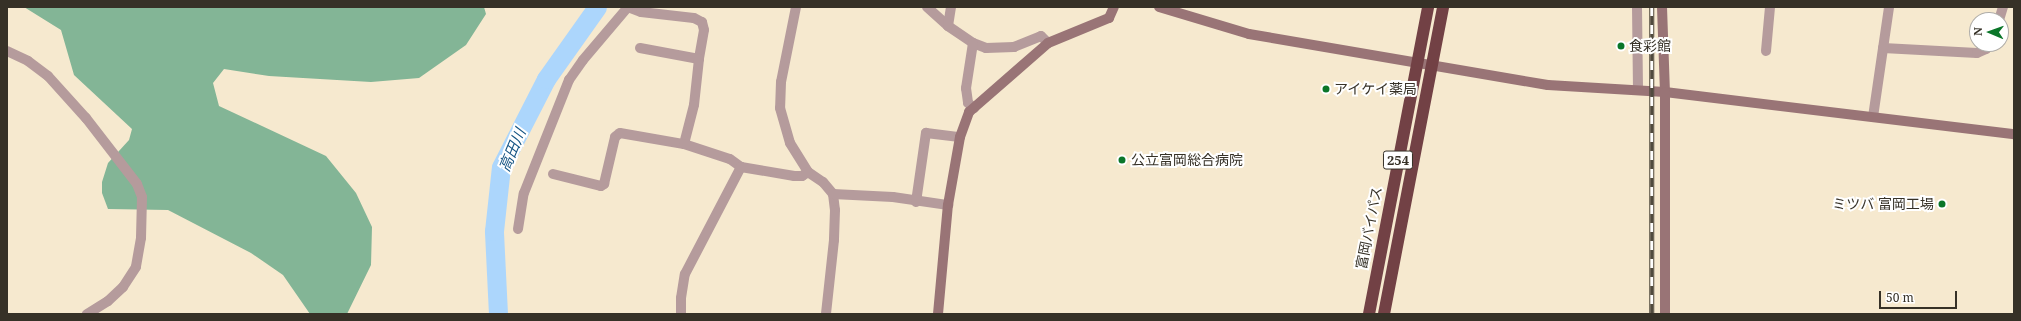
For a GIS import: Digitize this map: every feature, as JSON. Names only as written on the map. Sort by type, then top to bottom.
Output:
[{"type":"highway","name":"富岡バイパス","points":[[1369,314],[1428,7]]},
{"type":"highway","name":"254","points":[[1384,314],[1443,7]]},
{"type":"street","points":[[518,229],[524,193],[569,80],[583,60],[628,7],[641,12],[694,18],[702,22],[704,30],[694,105],[684,144]]},
{"type":"street","points":[[796,7],[781,82],[780,108],[790,143],[808,172],[823,182],[833,194],[836,210],[826,314]]},
{"type":"street","points":[[927,7],[948,26],[973,43],[986,48],[1014,47],[1041,36],[1048,43]]},
{"type":"street","points":[[948,26],[951,7]]},
{"type":"street","points":[[938,314],[948,205],[960,137],[969,112],[1048,43],[1109,18],[1114,7]]},
{"type":"street","points":[[1159,7],[1249,34],[1548,85],[1665,92],[2014,134]]},
{"type":"street","points":[[1637,7],[1638,90]]},
{"type":"street","points":[[1662,7],[1665,92],[1665,314]]},
{"type":"street","points":[[1766,51],[1770,7]]},
{"type":"street","points":[[1873,117],[1889,7]]},
{"type":"street","points":[[973,43],[966,88],[968,103],[974,108]]},
{"type":"street","points":[[640,48],[699,59]]},
{"type":"street","points":[[1883,48],[1978,52]]},
{"type":"street","points":[[7,51],[28,61],[48,76],[86,118],[138,184],[142,197],[142,238],[136,267],[123,287],[108,301],[87,314]]},
{"type":"street","points":[[553,174],[601,186],[604,184],[615,137],[620,133],[684,144],[730,159],[740,167],[794,176],[802,176],[808,172]]},
{"type":"street","points":[[916,202],[926,133],[960,137]]},
{"type":"street","points":[[681,314],[681,298],[685,274],[740,167]]},
{"type":"street","points":[[833,194],[893,197],[916,202],[948,205]]},
{"type":"green space","points":[[24,7],[484,7],[486,14],[466,45],[419,78],[371,82],[269,76],[224,69],[213,83],[219,106],[326,156],[356,193],[372,227],[371,265],[347,314],[310,314],[283,275],[251,253],[168,210],[108,209],[102,193],[102,182],[108,163],[129,140],[132,129],[74,75],[61,30]]},
{"type":"waterway","name":"高田川","points":[[498,314],[494,231],[501,167],[546,79],[597,7]]},
{"type":"railway","points":[[1652,7],[1652,314]]},
{"type":"place","name":"食彩館","points":[[1621,46]]},
{"type":"place","name":"アイケイ薬局","points":[[1326,89]]},
{"type":"place","name":"公立富岡総合病院","points":[[1122,160]]},
{"type":"place","name":"ミツバ 富岡工場","points":[[1942,204]]}]
